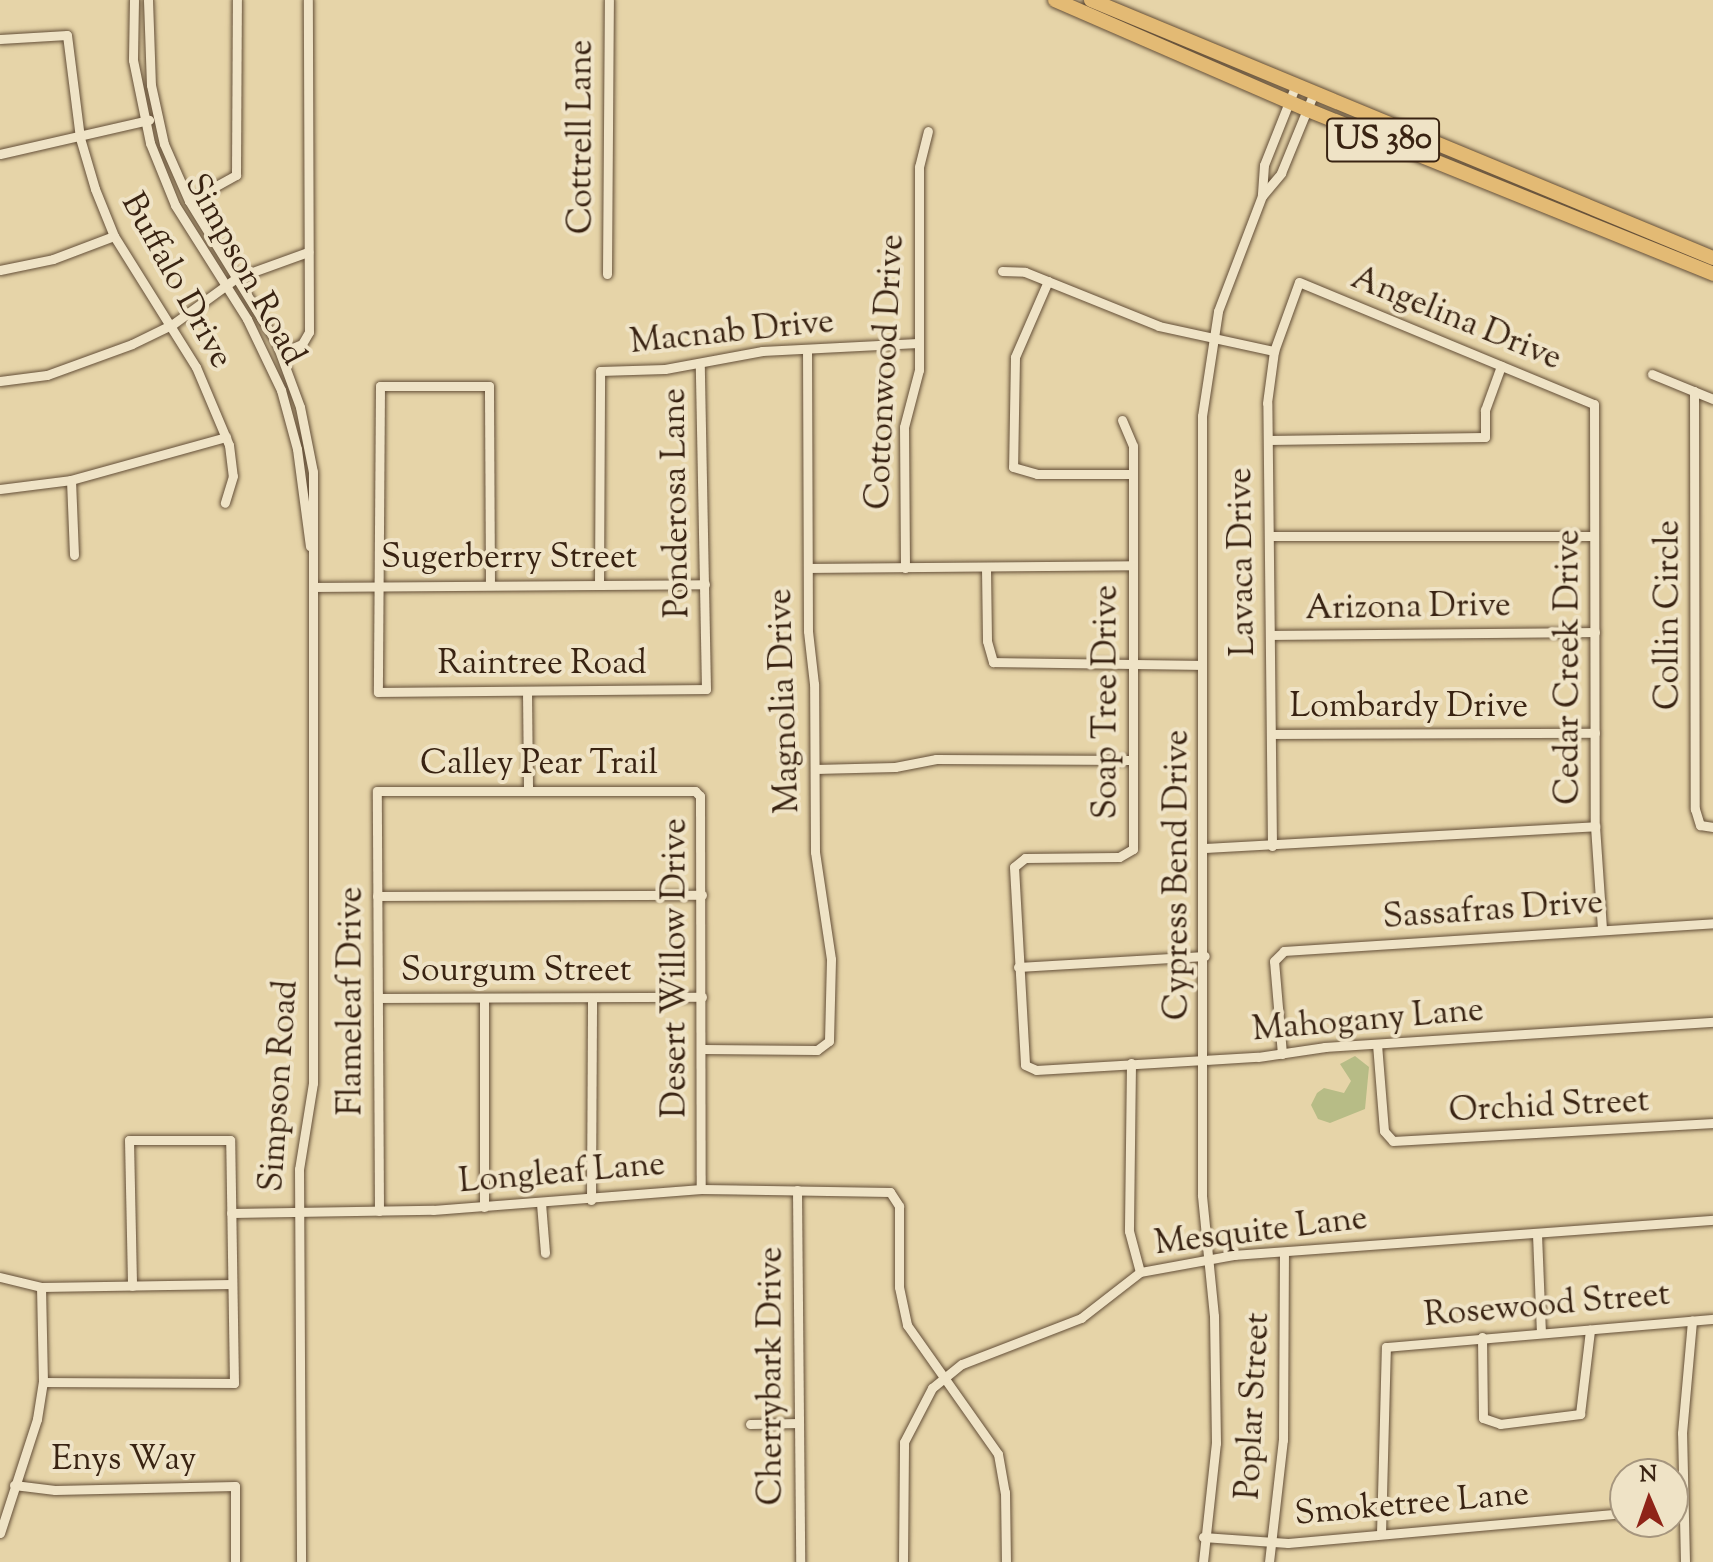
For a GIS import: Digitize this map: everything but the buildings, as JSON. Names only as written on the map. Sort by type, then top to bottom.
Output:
[{"type":"highway","name":"US 380","points":[[1055,0],[1292,94],[1313,95],[1713,258]]},
{"type":"highway","name":"US 380","points":[[1091,0],[1292,94],[1308,110],[1713,274]]},
{"type":"street","name":"Simpson Road","points":[[134,0],[133,60],[143,121],[175,205],[265,350],[285,401],[314,565]]},
{"type":"street","name":"Simpson Road","points":[[148,0],[156,118],[189,201],[281,353],[307,433],[314,565],[313,1083],[300,1151],[301,1562]]},
{"type":"street","points":[[189,201],[236,175],[237,0]]},
{"type":"street","name":"Simpson Road","points":[[281,353],[302,344],[309,332],[308,0]]},
{"type":"street","name":"Cottrell Lane","points":[[607,274],[609,0]]},
{"type":"street","name":"Buffalo Drive","points":[[0,39],[67,35],[80,138],[114,236],[173,324],[226,437],[233,476],[225,503]]},
{"type":"street","name":"Cypress Bend Drive","points":[[1203,1562],[1203,1537],[1216,1443],[1209,1260],[1202,1195],[1205,848],[1202,416],[1211,340],[1262,196],[1264,165],[1292,94]]},
{"type":"street","name":"Cypress Bend Drive","points":[[1262,196],[1281,173],[1313,95]]},
{"type":"street","points":[[0,154],[156,118]]},
{"type":"street","name":"Cottonwood Drive","points":[[905,568],[904,427],[917,378],[919,167],[928,131]]},
{"type":"street","points":[[0,270],[53,259],[114,236]]},
{"type":"street","points":[[0,381],[72,367],[173,324],[236,278],[308,252]]},
{"type":"street","points":[[1002,271],[1048,281],[1159,326],[1211,340],[1274,351]]},
{"type":"street","points":[[1048,281],[1015,357],[1013,467],[1019,473],[1132,474]]},
{"type":"street","name":"Lavaca Drive","points":[[1272,846],[1268,440],[1274,351],[1299,282]]},
{"type":"street","name":"Angelina Drive","points":[[1299,282],[1594,404]]},
{"type":"street","name":"Macnab Drive","points":[[599,585],[600,371],[700,363],[747,353],[918,343]]},
{"type":"street","name":"Magnolia Drive","points":[[702,1049],[825,1048],[831,959],[816,871],[808,568],[807,350]]},
{"type":"street","name":"Ponderosa Lane","points":[[700,363],[706,689]]},
{"type":"street","points":[[1268,440],[1485,437],[1485,410],[1501,366]]},
{"type":"street","points":[[1652,374],[1713,399]]},
{"type":"street","points":[[378,586],[380,386],[489,386],[490,585]]},
{"type":"street","name":"Collin Circle","points":[[1694,391],[1695,809],[1700,825],[1713,827]]},
{"type":"street","name":"Cedar Creek Drive","points":[[1594,404],[1595,826],[1602,930]]},
{"type":"street","name":"Soap Tree Drive","points":[[1028,1068],[1018,967],[1014,867],[1025,858],[1131,853],[1132,474],[1131,437],[1122,420]]},
{"type":"street","points":[[0,489],[71,480],[226,437]]},
{"type":"street","points":[[71,480],[74,555]]},
{"type":"street","points":[[1269,536],[1594,536]]},
{"type":"street","points":[[808,568],[1132,565]]},
{"type":"street","points":[[986,568],[987,641],[993,662],[1202,665]]},
{"type":"street","name":"Sugerberry Street","points":[[314,587],[705,584]]},
{"type":"street","name":"Raintree Road","points":[[378,586],[378,692],[706,689]]},
{"type":"street","name":"Arizona Drive","points":[[1270,635],[1595,632]]},
{"type":"street","points":[[527,691],[528,791]]},
{"type":"street","name":"Lombardy Drive","points":[[1271,734],[1595,733]]},
{"type":"street","points":[[815,769],[895,767],[936,759],[1133,760]]},
{"type":"street","name":"Calley Pear Trail","points":[[377,791],[695,791],[700,796]]},
{"type":"street","name":"Flameleaf Drive","points":[[377,791],[379,1211]]},
{"type":"street","name":"Desert Willow Drive","points":[[700,796],[701,1189]]},
{"type":"street","points":[[1205,848],[1595,826]]},
{"type":"street","points":[[377,896],[702,895]]},
{"type":"street","name":"Sassafras Drive","points":[[1282,1054],[1278,954],[1713,923]]},
{"type":"street","points":[[1018,967],[1205,956]]},
{"type":"street","name":"Sourgum Street","points":[[378,998],[702,997]]},
{"type":"street","points":[[484,998],[484,1207]]},
{"type":"street","points":[[591,1200],[592,998]]},
{"type":"street","name":"Mahogany Lane","points":[[1028,1068],[1282,1054],[1377,1044],[1713,1022]]},
{"type":"street","name":"Orchid Street","points":[[1377,1044],[1388,1140],[1713,1123]]},
{"type":"street","points":[[1131,1063],[1129,1231],[1140,1272]]},
{"type":"street","points":[[43,1382],[234,1383],[230,1140],[129,1140],[132,1286]]},
{"type":"street","name":"Longleaf Lane","points":[[231,1213],[484,1207],[701,1189],[890,1192],[896,1196],[902,1307],[918,1343],[944,1376]]},
{"type":"street","name":"Cherrybark Drive","points":[[797,1190],[800,1562]]},
{"type":"street","points":[[541,1203],[545,1253]]},
{"type":"street","name":"Mesquite Lane","points":[[903,1562],[904,1442],[923,1401],[944,1376],[962,1364],[1081,1318],[1140,1272],[1284,1252],[1713,1220]]},
{"type":"street","points":[[1537,1234],[1541,1333]]},
{"type":"street","name":"Poplar Street","points":[[1269,1562],[1283,1440],[1284,1252]]},
{"type":"street","points":[[0,1277],[41,1287],[232,1284]]},
{"type":"street","points":[[0,1533],[37,1419],[43,1382],[41,1287]]},
{"type":"street","name":"Rosewood Street","points":[[1381,1534],[1386,1347],[1713,1319]]},
{"type":"street","points":[[1681,1458],[1692,1320]]},
{"type":"street","points":[[1482,1337],[1485,1422],[1580,1414],[1590,1330]]},
{"type":"street","points":[[944,1376],[998,1454],[1005,1492],[1006,1562]]},
{"type":"street","points":[[750,1424],[799,1423]]},
{"type":"street","name":"Enys Way","points":[[14,1485],[55,1490],[235,1486],[235,1562]]},
{"type":"street","name":"Smoketree Lane","points":[[1203,1537],[1271,1543],[1609,1514]]},
{"type":"street","points":[[1682,1538],[1685,1562]]},
{"type":"green space","points":[[1355,1056],[1369,1067],[1365,1109],[1330,1123],[1318,1119],[1311,1105],[1317,1093],[1324,1088],[1344,1093],[1351,1081],[1340,1064]]}]
